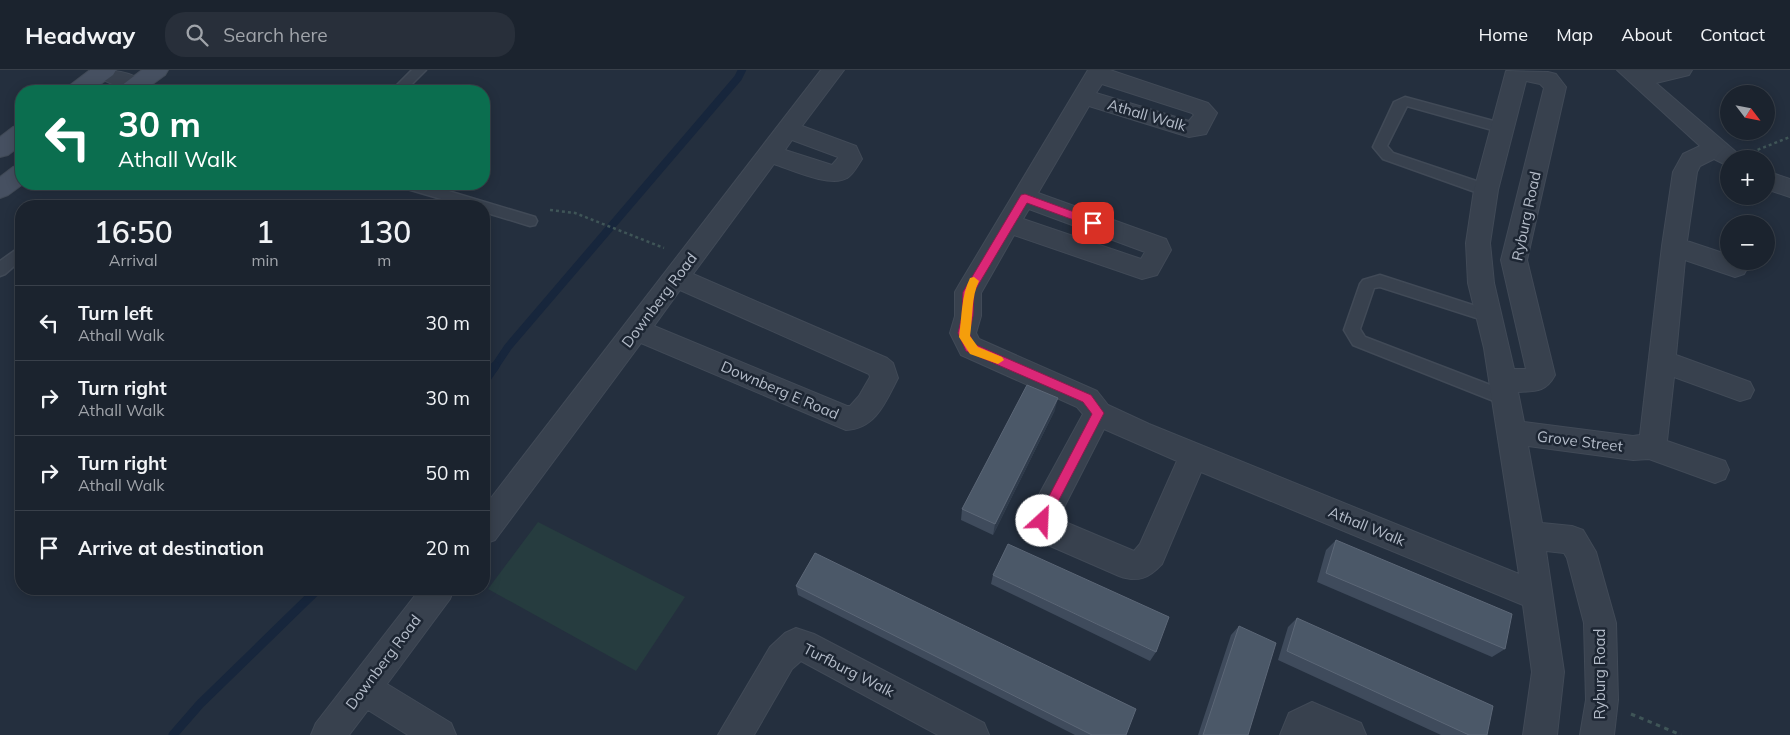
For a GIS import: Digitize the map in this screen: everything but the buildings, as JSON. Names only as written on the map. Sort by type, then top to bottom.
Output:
[{"type":"main road","points":[[84,85],[103,70]]},
{"type":"main road","points":[[144,85],[157,70]]},
{"type":"main road","points":[[0,149],[15,138]]},
{"type":"main road","points":[[0,190],[15,178]]},
{"type":"street","points":[[103,70],[130,85]]},
{"type":"street","name":"Downberg Road","points":[[490,522],[833,70]]},
{"type":"street","points":[[1634,75],[1682,70]]},
{"type":"street","name":"Ryburg Road","points":[[1504,390],[1537,380],[1541,375],[1514,260],[1554,87],[1548,79],[1517,71],[1486,190],[1478,243],[1481,283],[1504,390],[1539,597],[1548,672],[1540,735]]},
{"type":"street","points":[[1634,75],[1720,151]]},
{"type":"street","name":"Athall Walk","points":[[1093,80],[968,292],[965,340],[974,350],[1087,399],[1098,413],[1194,455],[1539,597]]},
{"type":"street","points":[[770,154],[833,174],[840,172],[850,159],[848,152],[788,130]]},
{"type":"street","points":[[1649,447],[1653,442],[1674,246],[1687,167],[1696,156],[1720,154]]},
{"type":"street","points":[[1775,183],[1790,188]]},
{"type":"street","points":[[1008,224],[1142,269],[1148,268],[1159,250],[1157,246],[1025,198]]},
{"type":"street","points":[[1674,246],[1720,261]]},
{"type":"street","name":"Downberg E Road","points":[[636,330],[846,418],[857,417],[865,411],[884,378],[884,374],[878,366],[676,278]]},
{"type":"street","points":[[1662,361],[1740,390]]},
{"type":"street","points":[[1098,413],[1042,521],[1047,530],[1130,566],[1141,566],[1145,562],[1194,455]]},
{"type":"street","name":"Grove Street","points":[[1511,432],[1633,448],[1649,447],[1716,470]]},
{"type":"street","name":"Ryburg Road","points":[[1530,535],[1572,540],[1579,548],[1600,623],[1602,700],[1598,735]]},
{"type":"street","name":"Downberg Road","points":[[328,735],[434,595]]},
{"type":"street","name":"Turfburg Walk","points":[[735,735],[781,658],[796,644],[803,645],[972,735]]},
{"type":"street","points":[[363,688],[439,735]]},
{"type":"street","points":[[1298,735],[1304,721],[1312,719],[1349,735]]},
{"type":"lane","points":[[404,85],[420,70]]},
{"type":"lane","points":[[1486,190],[1388,156],[1380,147],[1399,105],[1405,101],[1502,128]]},
{"type":"lane","points":[[429,190],[461,200]]},
{"type":"lane","points":[[490,209],[530,221]]},
{"type":"lane","points":[[0,270],[15,257]]},
{"type":"lane","points":[[1489,316],[1380,281],[1374,281],[1368,284],[1352,330],[1359,341],[1504,390]]},
{"type":"path","points":[[1756,150],[1790,137]]},
{"type":"path","points":[[575,213],[667,249]]},
{"type":"path","points":[[1602,700],[1681,735]]},
{"type":"green space","points":[[538,522],[685,597],[636,671],[490,590],[490,586]]},
{"type":"waterway","points":[[494,368],[508,347],[738,78],[742,70]]},
{"type":"waterway","points":[[490,373],[495,366]]},
{"type":"waterway","points":[[173,735],[200,704],[312,595]]},
{"type":"slow traffic","points":[[974,281],[968,292],[968,316],[964,337],[974,350],[998,360]]},
{"type":"route","points":[[1042,521],[1098,413],[1087,399],[970,347],[964,337],[968,316],[968,292],[994,246],[1025,198],[1093,223]]}]
